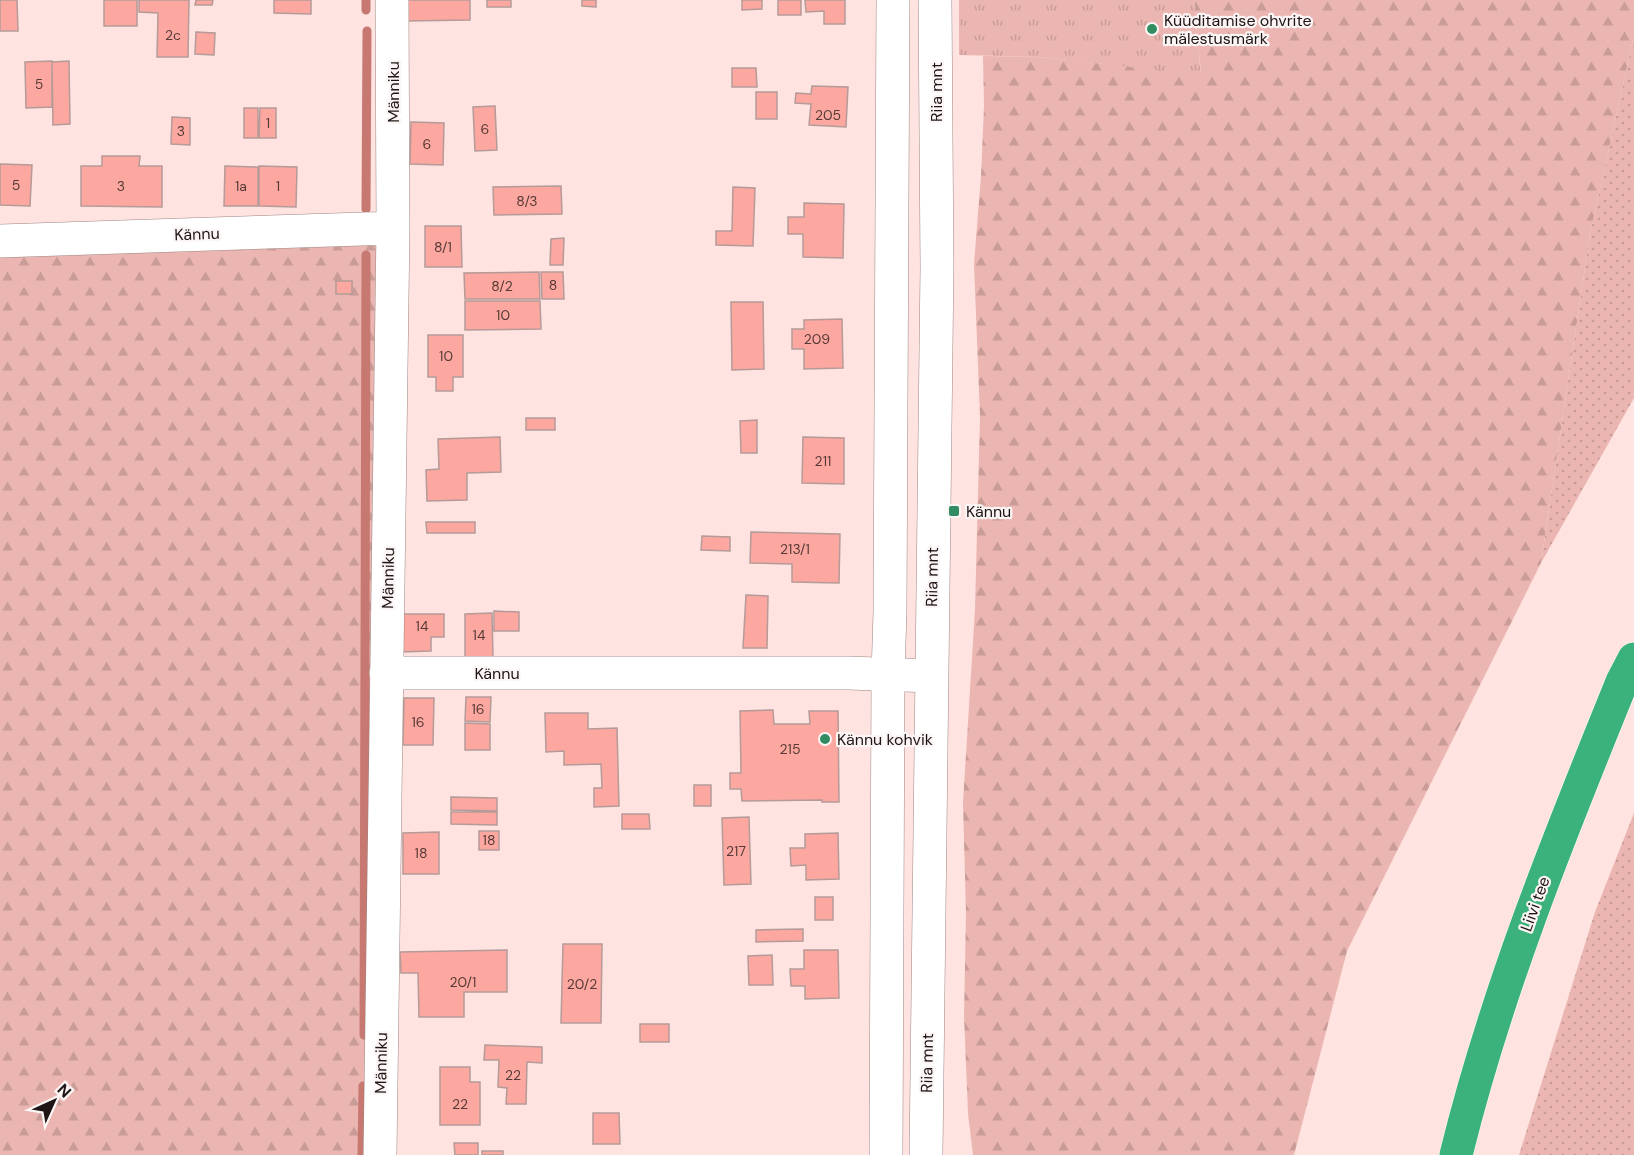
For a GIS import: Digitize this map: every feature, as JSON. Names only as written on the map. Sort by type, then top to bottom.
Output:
[{"type":"highway","name":"Liivi tee","points":[[1456,1155],[1498,1008],[1551,857],[1622,682],[1634,659]]},
{"type":"main road","name":"Männiku","points":[[380,1155],[393,228],[392,0]]},
{"type":"main road","points":[[886,1155],[893,0]]},
{"type":"main road","name":"Riia mnt","points":[[926,1155],[937,267],[935,0]]},
{"type":"main road","name":"Kännu","points":[[0,241],[393,228]]},
{"type":"main road","name":"Kännu","points":[[386,674],[849,673],[931,676]]},
{"type":"green space","points":[[959,0],[1194,0],[1201,75],[1041,57],[959,55]]},
{"type":"green space","points":[[1194,0],[1634,0],[1634,35],[1590,234],[1541,563],[1347,951],[1294,1155],[973,1155],[968,1113],[964,1016],[966,913],[963,803],[975,609],[980,417],[974,264],[981,176],[984,106],[983,56],[1041,57],[1201,74]]},
{"type":"green space","points":[[1634,35],[1634,398],[1541,563],[1590,234]]},
{"type":"green space","points":[[380,242],[375,1155],[0,1155],[0,257]]},
{"type":"green space","points":[[1634,813],[1634,1155],[1519,1155],[1595,912]]},
{"type":"building","points":[[0,0],[17,0],[18,31],[0,31]]},
{"type":"building","points":[[104,0],[137,0],[137,26],[104,26]]},
{"type":"building","points":[[139,0],[189,0],[188,57],[157,57],[158,13],[139,12]]},
{"type":"building","points":[[196,0],[213,0],[212,5],[195,5]]},
{"type":"building","points":[[274,0],[311,0],[311,14],[274,13]]},
{"type":"building","points":[[407,0],[470,0],[470,20],[407,21]]},
{"type":"building","points":[[487,0],[511,0],[511,7],[487,7]]},
{"type":"building","points":[[582,0],[596,0],[596,7],[582,6]]},
{"type":"building","points":[[742,0],[762,0],[762,9],[742,10]]},
{"type":"building","points":[[778,0],[801,0],[801,15],[778,15]]},
{"type":"building","points":[[805,0],[845,0],[845,24],[824,24],[824,11],[806,12]]},
{"type":"building","points":[[196,32],[215,33],[214,55],[195,54]]},
{"type":"building","points":[[52,61],[52,107],[26,108],[25,62]]},
{"type":"building","points":[[69,61],[70,124],[53,125],[52,62]]},
{"type":"building","points":[[732,68],[756,68],[757,87],[732,87]]},
{"type":"building","points":[[812,86],[848,87],[846,127],[809,125],[811,104],[795,103],[796,93],[811,94]]},
{"type":"building","points":[[756,92],[777,92],[777,119],[756,119]]},
{"type":"building","points":[[495,106],[497,150],[475,151],[473,107]]},
{"type":"building","points":[[244,108],[258,108],[258,138],[244,138]]},
{"type":"building","points":[[260,108],[276,108],[276,138],[259,138]]},
{"type":"building","points":[[172,117],[190,118],[190,145],[171,144]]},
{"type":"building","points":[[411,122],[444,123],[443,165],[410,164]]},
{"type":"building","points":[[102,156],[140,156],[139,166],[162,166],[162,207],[81,206],[81,166],[102,166]]},
{"type":"building","points":[[0,164],[32,165],[30,206],[0,205]]},
{"type":"building","points":[[225,166],[258,167],[258,206],[224,206]]},
{"type":"building","points":[[259,166],[297,167],[296,207],[259,206]]},
{"type":"building","points":[[561,186],[562,214],[494,215],[493,187]]},
{"type":"building","points":[[733,187],[755,188],[753,246],[716,245],[716,231],[732,231]]},
{"type":"building","points":[[804,203],[844,204],[843,258],[803,257],[803,234],[788,234],[788,217],[804,217]]},
{"type":"building","points":[[425,226],[461,226],[462,267],[425,267]]},
{"type":"building","points":[[564,238],[563,265],[550,265],[551,239]]},
{"type":"building","points":[[539,272],[540,299],[465,299],[464,273]]},
{"type":"building","points":[[541,272],[563,272],[564,299],[542,299]]},
{"type":"building","points":[[336,281],[352,281],[352,294],[336,294]]},
{"type":"building","points":[[465,301],[540,301],[541,329],[465,330]]},
{"type":"building","points":[[731,302],[763,302],[764,369],[732,370]]},
{"type":"building","points":[[842,319],[843,368],[804,369],[804,349],[792,349],[792,329],[804,329],[804,320]]},
{"type":"building","points":[[428,335],[463,335],[463,377],[453,377],[453,391],[436,391],[436,377],[428,377]]},
{"type":"building","points":[[526,418],[555,418],[555,430],[526,430]]},
{"type":"building","points":[[757,420],[757,453],[741,453],[740,421]]},
{"type":"building","points":[[500,437],[501,472],[467,473],[467,500],[427,501],[426,470],[439,469],[438,439]]},
{"type":"building","points":[[803,437],[844,438],[844,484],[802,483]]},
{"type":"building","points":[[426,522],[475,522],[475,533],[427,533]]},
{"type":"building","points":[[751,532],[840,534],[839,583],[792,582],[792,564],[750,563]]},
{"type":"building","points":[[702,536],[730,537],[730,551],[701,550]]},
{"type":"building","points":[[746,595],[768,596],[767,648],[743,648]]},
{"type":"building","points":[[494,611],[519,612],[519,631],[494,631]]},
{"type":"building","points":[[492,613],[493,657],[465,657],[465,614]]},
{"type":"building","points":[[399,614],[444,614],[444,637],[431,637],[431,651],[400,652]]},
{"type":"building","points":[[466,697],[491,697],[490,722],[465,721]]},
{"type":"building","points":[[404,698],[434,698],[433,745],[403,745]]},
{"type":"building","points":[[773,710],[774,724],[810,724],[809,711],[838,711],[839,802],[822,802],[822,800],[742,801],[741,789],[730,789],[730,773],[741,773],[740,711]]},
{"type":"building","points":[[545,713],[588,713],[588,729],[617,728],[619,806],[594,807],[594,788],[602,788],[601,764],[564,765],[564,751],[546,752]]},
{"type":"building","points":[[465,723],[490,724],[490,750],[465,750]]},
{"type":"building","points":[[694,785],[711,785],[711,806],[694,806]]},
{"type":"building","points":[[451,797],[497,798],[497,811],[451,810]]},
{"type":"building","points":[[451,812],[497,812],[497,825],[451,824]]},
{"type":"building","points":[[622,814],[649,814],[650,829],[622,829]]},
{"type":"building","points":[[749,817],[751,884],[724,885],[722,818]]},
{"type":"building","points":[[479,831],[499,831],[499,850],[479,850]]},
{"type":"building","points":[[439,832],[439,874],[403,874],[403,833]]},
{"type":"building","points":[[838,833],[839,879],[806,880],[806,865],[791,866],[790,848],[805,848],[805,834]]},
{"type":"building","points":[[815,897],[833,897],[833,920],[815,920]]},
{"type":"building","points":[[803,929],[803,941],[756,942],[756,930]]},
{"type":"building","points":[[563,944],[602,944],[601,1023],[561,1023]]},
{"type":"building","points":[[507,950],[507,992],[464,992],[464,1017],[419,1017],[418,973],[401,973],[400,952]]},
{"type":"building","points":[[804,950],[838,950],[839,998],[805,999],[805,986],[791,986],[790,969],[804,969]]},
{"type":"building","points":[[772,955],[773,985],[749,985],[748,956]]},
{"type":"building","points":[[640,1024],[669,1024],[669,1042],[640,1042]]},
{"type":"building","points":[[485,1045],[542,1047],[542,1063],[527,1062],[526,1104],[506,1104],[507,1088],[498,1087],[499,1060],[484,1060]]},
{"type":"building","points":[[440,1067],[470,1067],[470,1082],[480,1082],[480,1125],[440,1125]]},
{"type":"building","points":[[593,1113],[619,1113],[620,1144],[593,1144]]},
{"type":"building","points":[[454,1143],[478,1143],[478,1155],[455,1155]]},
{"type":"building","points":[[482,1151],[503,1151],[503,1155],[482,1155]]},
{"type":"waterway","points":[[366,0],[366,10]]},
{"type":"waterway","points":[[366,209],[367,31]]},
{"type":"waterway","points":[[364,1035],[366,255]]},
{"type":"waterway","points":[[362,1155],[363,1086]]},
{"type":"place","name":"Küüditamise ohvrite mälestusmärk","points":[[1152,29]]},
{"type":"place","name":"Kännu","points":[[954,511]]},
{"type":"place","name":"Kännu kohvik","points":[[825,739]]}]
